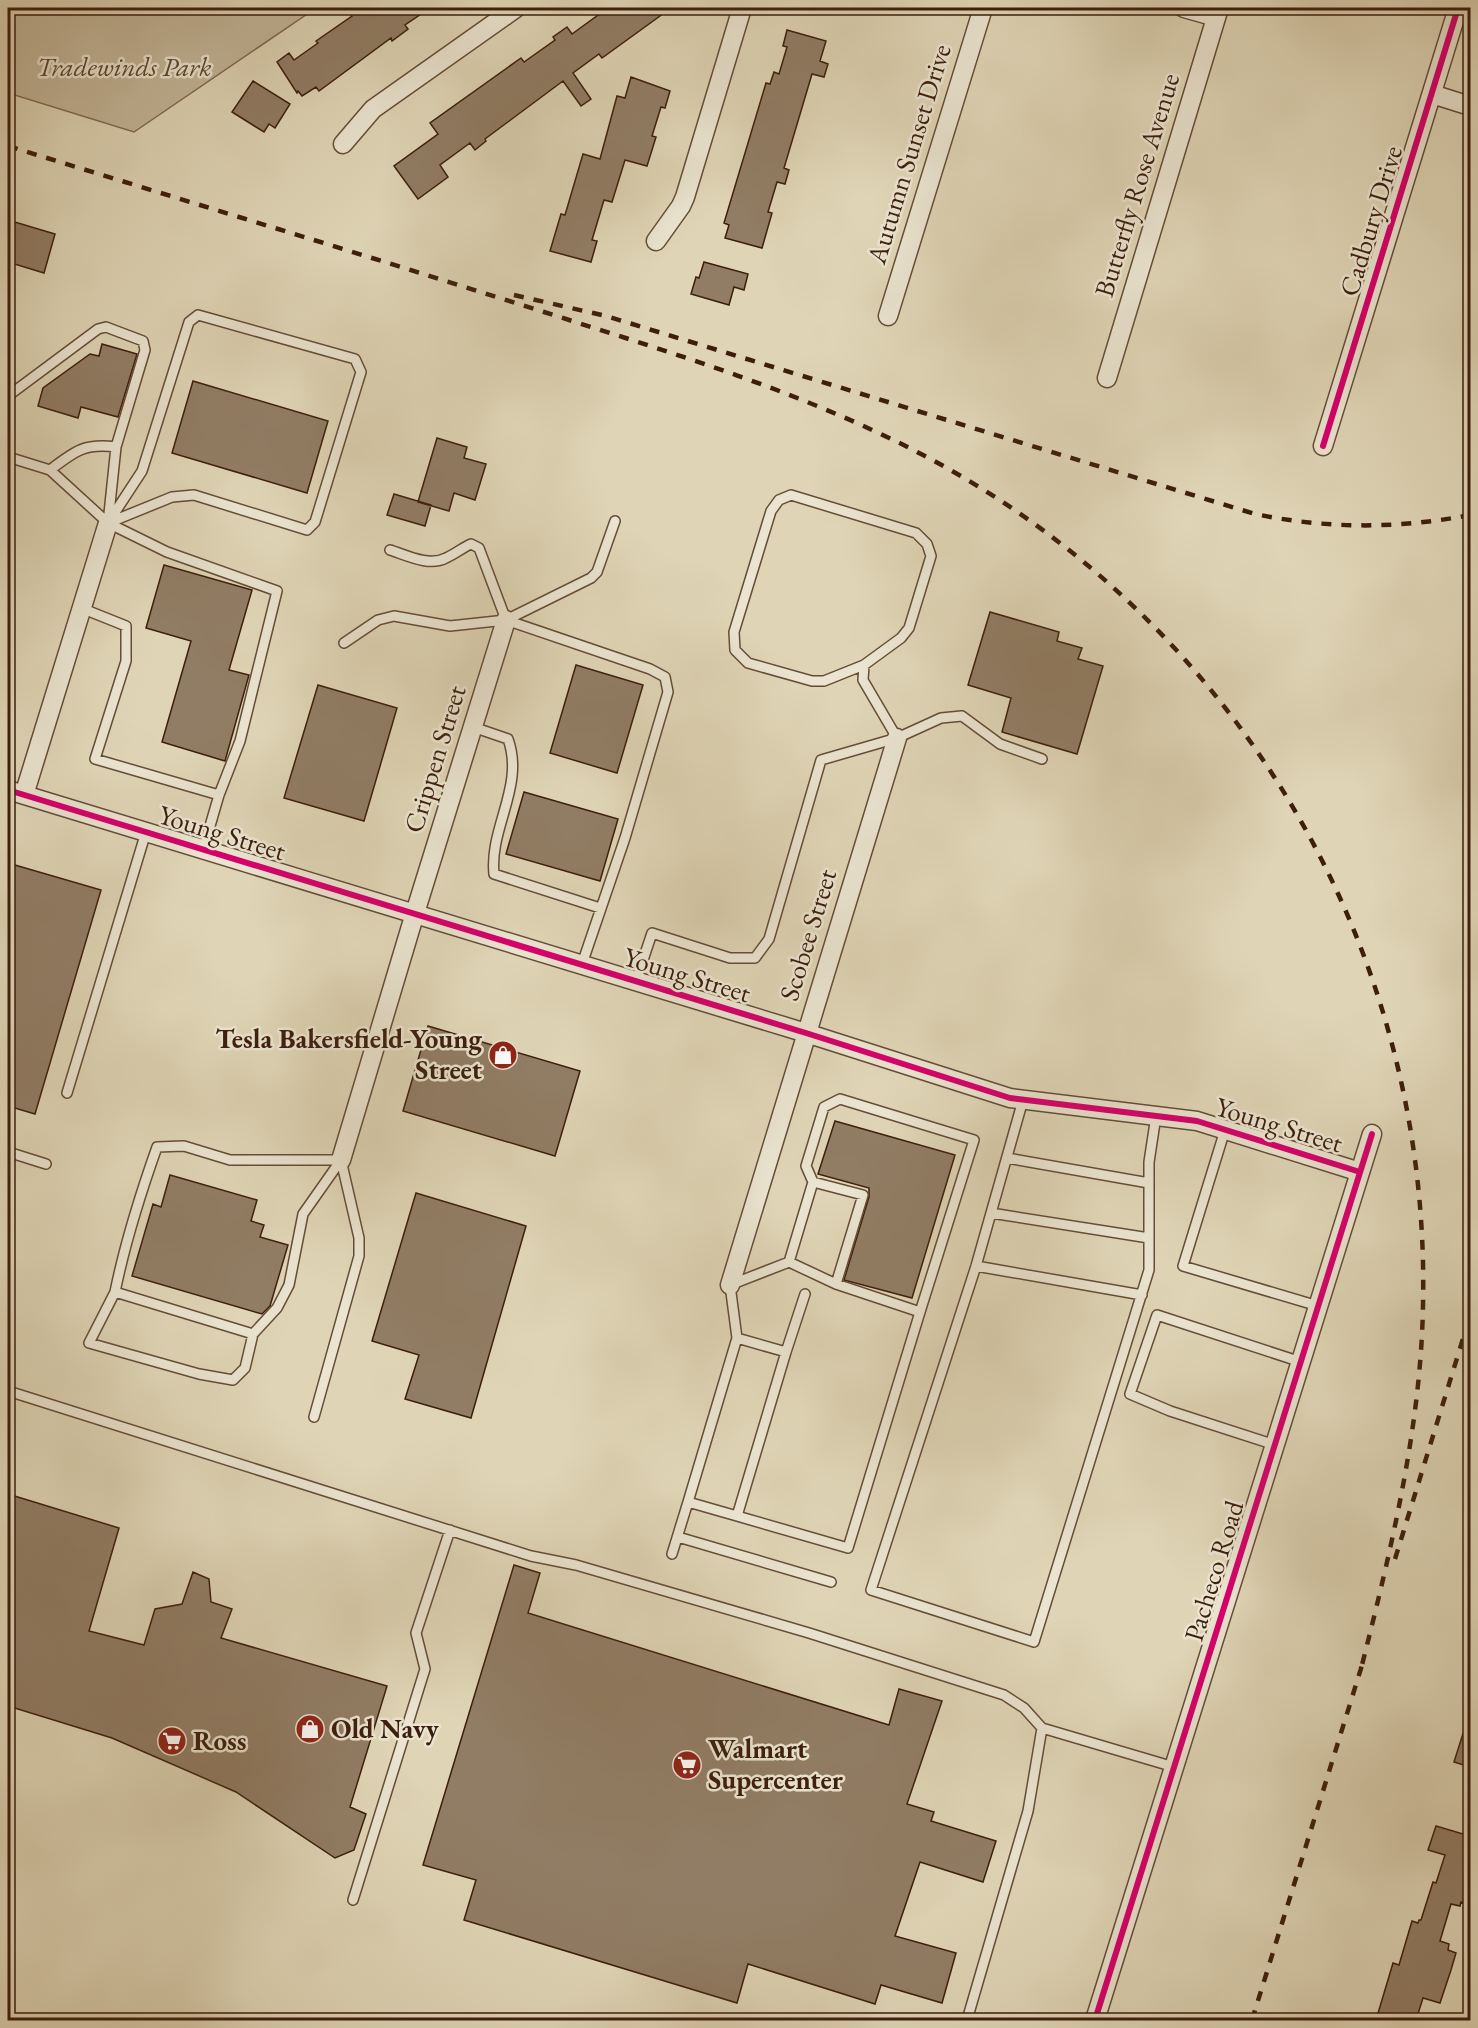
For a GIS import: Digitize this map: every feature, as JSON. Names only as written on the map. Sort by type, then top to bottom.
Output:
[{"type":"street","points":[[343,144],[373,109],[516,8]]},
{"type":"street","points":[[656,241],[673,219],[685,197],[742,8]]},
{"type":"street","name":"Autumn Sunset Drive","points":[[888,316],[983,8]]},
{"type":"street","points":[[1184,8],[1218,12]]},
{"type":"street","name":"Cadbury Drive","points":[[1323,446],[1458,8]]},
{"type":"street","name":"Butterfly Rose Avenue","points":[[1107,378],[1218,12]]},
{"type":"street","points":[[1432,94],[1470,106]]},
{"type":"street","points":[[16,792],[81,608],[108,523]]},
{"type":"street","name":"Crippen Street","points":[[341,1160],[506,620]]},
{"type":"street","name":"Scobee Street","points":[[729,1285],[897,738]]},
{"type":"street","name":"Young Street","points":[[16,792],[582,964],[1010,1098],[1197,1121],[1360,1172]]},
{"type":"street","name":"Pacheco Road","points":[[1095,2020],[1372,1134]]},
{"type":"lane","points":[[198,315],[355,359],[361,372],[315,522],[307,531],[194,495],[172,497],[108,523],[142,471],[189,322],[198,315]]},
{"type":"lane","points":[[8,396],[98,329],[106,327],[143,341],[145,351],[116,447],[108,523]]},
{"type":"lane","points":[[50,470],[74,452],[97,445],[116,447]]},
{"type":"lane","points":[[8,457],[50,470],[108,523],[167,552],[277,591],[240,741],[219,795],[203,850]]},
{"type":"lane","points":[[791,495],[916,533],[927,544],[931,556],[909,628],[901,638],[864,665],[824,681],[812,681],[748,663],[735,650],[734,632],[771,511],[779,500],[791,495]]},
{"type":"lane","points":[[344,643],[378,620],[394,616],[450,626],[506,620],[591,578],[597,572],[615,521]]},
{"type":"lane","points":[[390,550],[424,560],[436,561],[444,560],[471,544],[479,548],[506,620],[650,669],[665,677],[668,692],[625,838],[582,964]]},
{"type":"lane","points":[[81,608],[126,626],[126,661],[95,759],[219,795]]},
{"type":"lane","points":[[864,665],[863,680],[897,738]]},
{"type":"lane","points":[[636,981],[652,933],[730,958],[755,958],[769,939],[821,760],[897,738],[941,718],[962,716],[1000,744],[1042,759]]},
{"type":"lane","points":[[473,727],[508,739],[514,754],[512,783],[492,858],[494,874],[600,908]]},
{"type":"lane","points":[[67,1093],[146,832]]},
{"type":"lane","points":[[688,1502],[848,1548],[974,1140],[840,1100],[824,1107],[806,1166],[813,1182],[789,1262]]},
{"type":"lane","points":[[1023,1100],[976,1266],[871,1590],[1034,1642],[1149,1270],[1149,1162],[1156,1116]]},
{"type":"lane","points":[[1225,1130],[1183,1266],[1318,1306]]},
{"type":"lane","points":[[184,1146],[230,1160],[341,1160],[303,1214],[289,1285],[277,1308],[253,1334],[245,1368],[232,1380],[199,1374],[89,1343],[115,1292],[139,1199],[157,1147],[184,1146]]},
{"type":"lane","points":[[8,1152],[46,1164]]},
{"type":"lane","points":[[1006,1158],[1149,1183]]},
{"type":"lane","points":[[314,1416],[359,1256],[360,1238],[341,1160]]},
{"type":"lane","points":[[813,1182],[863,1195],[836,1284]]},
{"type":"lane","points":[[991,1213],[1149,1238]]},
{"type":"lane","points":[[672,1554],[736,1338],[729,1285],[789,1262],[836,1284],[920,1312]]},
{"type":"lane","points":[[976,1266],[1142,1295]]},
{"type":"lane","points":[[115,1292],[253,1334]]},
{"type":"lane","points":[[737,1516],[804,1294]]},
{"type":"lane","points":[[1275,1445],[1170,1411],[1130,1394],[1157,1316],[1301,1362]]},
{"type":"lane","points":[[736,1338],[786,1352]]},
{"type":"lane","points":[[8,1391],[531,1556],[576,1565],[809,1633],[1004,1695],[1024,1708],[1042,1728],[1174,1767]]},
{"type":"lane","points":[[353,1900],[425,1669],[416,1633],[450,1530]]},
{"type":"lane","points":[[678,1537],[831,1582]]},
{"type":"lane","points":[[967,2020],[1029,1811],[1042,1728]]},
{"type":"green space","name":"Tradewinds Park","points":[[8,8],[316,8],[134,132],[8,93]]},
{"type":"building","points":[[346,8],[430,8],[405,25],[408,29],[392,41],[391,38],[319,91],[316,87],[302,96],[298,91],[297,93],[277,62],[289,53],[294,60],[318,43],[316,41],[352,16]]},
{"type":"building","points":[[593,8],[671,8],[602,58],[599,54],[573,73],[591,99],[581,106],[563,81],[485,139],[486,141],[475,150],[470,143],[440,165],[448,177],[418,199],[394,166],[438,134],[430,123],[521,58],[524,62],[555,40],[553,37],[567,27],[572,34],[598,15]]},
{"type":"building","points":[[787,30],[826,41],[820,61],[828,64],[824,77],[812,74],[784,168],[789,170],[785,184],[777,182],[768,212],[772,213],[762,248],[725,238],[729,225],[724,223],[766,83],[770,84],[774,72],[779,74],[787,47],[783,46]]},
{"type":"building","points":[[631,77],[670,91],[665,108],[661,107],[652,136],[656,137],[647,166],[625,160],[612,202],[604,200],[592,240],[597,241],[591,262],[550,251],[561,214],[565,215],[583,154],[600,159],[617,96],[625,98]]},
{"type":"building","points":[[253,81],[290,104],[275,128],[269,124],[264,132],[232,112]]},
{"type":"building","points":[[8,220],[55,234],[44,273],[8,262]]},
{"type":"building","points":[[704,262],[748,274],[744,290],[734,287],[729,305],[691,294]]},
{"type":"building","points":[[102,344],[137,354],[118,417],[81,407],[78,418],[38,406],[43,388],[90,354],[99,356]]},
{"type":"building","points":[[193,381],[328,421],[307,493],[172,453]]},
{"type":"building","points":[[437,438],[467,447],[464,458],[486,464],[475,500],[454,493],[449,511],[418,502]]},
{"type":"building","points":[[394,494],[431,505],[425,526],[387,515]]},
{"type":"building","points":[[164,565],[252,590],[229,670],[249,675],[225,761],[162,742],[191,641],[146,628]]},
{"type":"building","points":[[990,612],[1059,632],[1057,641],[1082,648],[1078,659],[1103,666],[1077,754],[1002,732],[1011,698],[968,685]]},
{"type":"building","points":[[576,665],[643,685],[617,773],[550,753]]},
{"type":"building","points":[[318,685],[397,708],[364,821],[284,798]]},
{"type":"building","points":[[524,792],[618,819],[600,881],[506,854]]},
{"type":"building","points":[[8,863],[101,890],[35,1114],[8,1106]]},
{"type":"building","points":[[428,1026],[580,1071],[555,1156],[403,1111]]},
{"type":"building","points":[[835,1121],[955,1155],[912,1298],[844,1280],[869,1197],[869,1188],[818,1174]]},
{"type":"building","points":[[170,1175],[257,1200],[251,1221],[264,1225],[260,1237],[288,1245],[270,1306],[262,1314],[132,1276],[153,1204],[161,1207]]},
{"type":"building","points":[[416,1193],[526,1226],[471,1418],[405,1399],[419,1355],[372,1341]]},
{"type":"building","points":[[8,1494],[119,1528],[89,1631],[144,1645],[155,1609],[182,1604],[193,1572],[209,1579],[211,1602],[232,1609],[221,1638],[387,1686],[350,1807],[366,1814],[354,1850],[335,1858],[236,1792],[112,1738],[8,1706]]},
{"type":"building","name":"Walmart Supercenter","points":[[514,1565],[540,1573],[528,1613],[889,1725],[899,1689],[942,1701],[907,1804],[934,1812],[931,1821],[996,1841],[983,1882],[920,1862],[895,1936],[956,1953],[942,2003],[881,1985],[875,2004],[748,1964],[737,2003],[464,1920],[476,1880],[423,1865]]},
{"type":"building","points":[[1467,1721],[1470,1721],[1470,1767],[1454,1762]]},
{"type":"building","points":[[1436,1826],[1470,1836],[1470,1905],[1461,1902],[1460,1906],[1451,1904],[1440,1941],[1449,1944],[1448,1950],[1456,1953],[1451,1970],[1440,2003],[1423,1998],[1416,2020],[1376,2020],[1393,1963],[1399,1965],[1412,1921],[1418,1923],[1421,1920],[1433,1882],[1436,1883],[1445,1855],[1428,1850]]},
{"type":"railway","points":[[8,146],[592,327],[737,375],[878,432],[923,455],[1035,524],[1135,608],[1221,703],[1294,809],[1351,924],[1392,1046],[1417,1173],[1423,1305],[1417,1397],[1393,1534],[1361,1669]]},
{"type":"railway","points":[[514,295],[606,316],[1255,514],[1336,525],[1416,523],[1470,515]]},
{"type":"railway","points":[[1395,1559],[1470,1316]]},
{"type":"railway","points":[[1252,2020],[1363,1662]]},
{"type":"cycle path","points":[[1323,446],[1458,8]]},
{"type":"cycle path","points":[[8,790],[806,1033],[1010,1098],[1197,1121],[1360,1172]]},
{"type":"cycle path","points":[[1095,2020],[1372,1134]]},
{"type":"place","name":"Tesla Bakersfield-Young Street","points":[[503,1055]]},
{"type":"place","name":"Old Navy","points":[[310,1729]]},
{"type":"place","name":"Ross","points":[[172,1741]]},
{"type":"place","name":"Walmart Supercenter","points":[[687,1765]]}]
